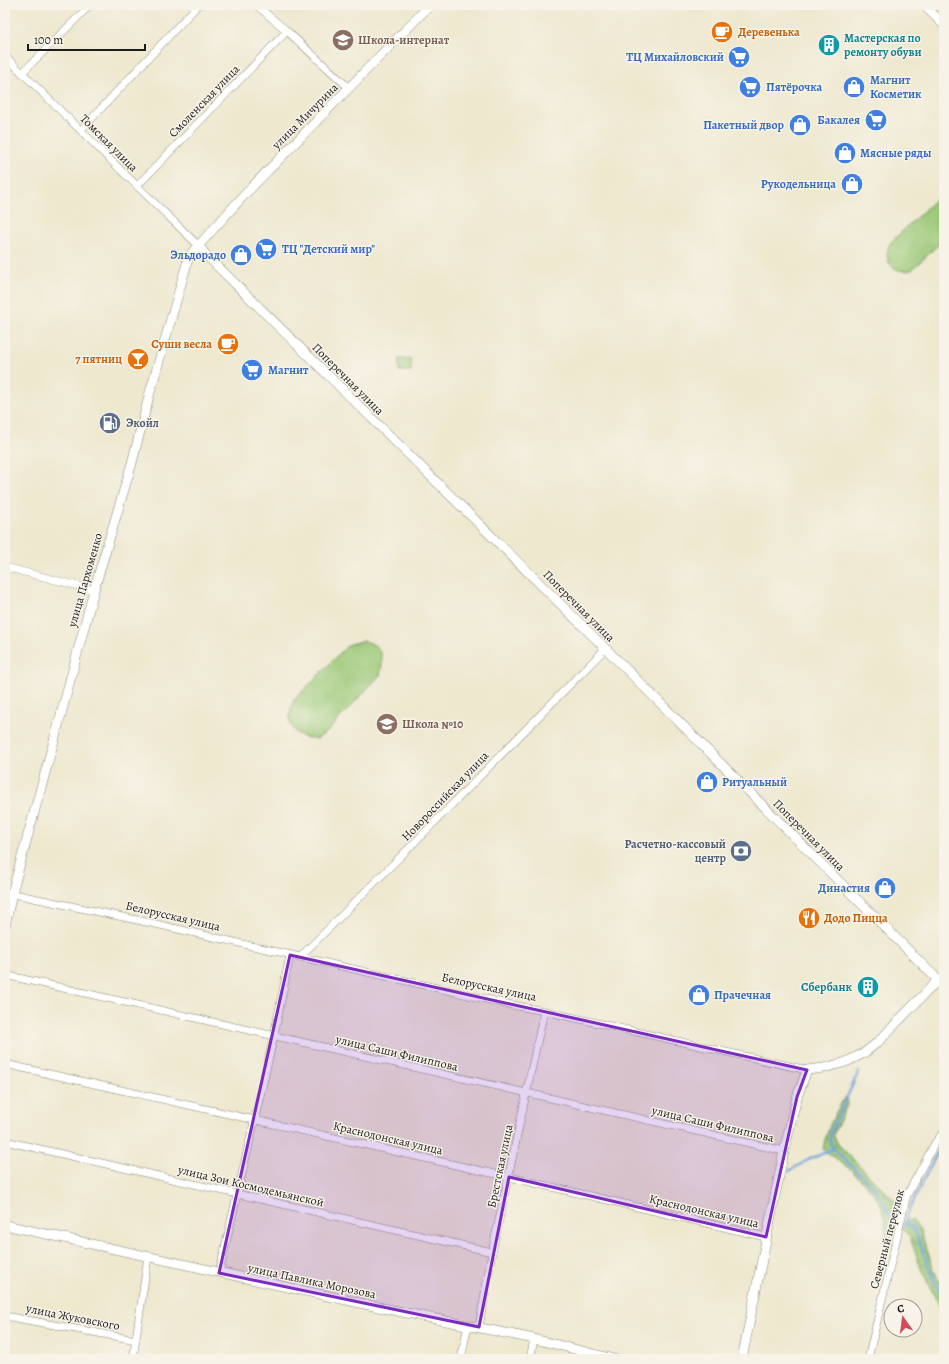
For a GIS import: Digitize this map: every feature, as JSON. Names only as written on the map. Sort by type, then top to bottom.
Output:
[{"type":"street","points":[[23,72],[90,5]]},
{"type":"street","points":[[81,130],[198,5]]},
{"type":"street","points":[[256,5],[287,31],[349,88]]},
{"type":"street","name":"улица Мичурина","points":[[198,245],[247,192],[430,5]]},
{"type":"street","points":[[924,5],[944,25]]},
{"type":"street","name":"Смоленская улица","points":[[137,186],[287,31]]},
{"type":"street","name":"Томская улица","points":[[5,56],[198,245]]},
{"type":"street","name":"улица Пархоменко","points":[[5,926],[9,893],[58,726],[94,590],[132,463],[149,396],[189,256],[198,245]]},
{"type":"street","name":"Поперечная улица","points":[[198,245],[205,254],[941,982]]},
{"type":"street","points":[[5,567],[94,590]]},
{"type":"street","name":"Новороссийская улица","points":[[300,957],[605,649]]},
{"type":"street","name":"Белорусская улица","points":[[9,893],[807,1070],[824,1068],[846,1062],[864,1053],[878,1042],[941,982]]},
{"type":"street","points":[[219,1273],[274,1036],[290,955]]},
{"type":"street","name":"улица Саши Филиппова","points":[[5,975],[784,1151]]},
{"type":"street","name":"Брестская улица","points":[[479,1327],[492,1252],[544,1011]]},
{"type":"street","name":"Краснодонская улица","points":[[5,1064],[254,1119],[766,1237]]},
{"type":"street","points":[[742,1359],[784,1151],[798,1097],[807,1070]]},
{"type":"street","name":"Северный переулок","points":[[868,1359],[907,1195],[934,1143],[944,1132]]},
{"type":"street","name":"улица Зои Космодемьянской","points":[[5,1141],[492,1252]]},
{"type":"street","name":"улица Павлика Морозова","points":[[5,1225],[219,1273],[534,1339],[614,1359]]},
{"type":"street","points":[[133,1359],[148,1257]]},
{"type":"street","name":"улица Жуковского","points":[[5,1316],[136,1340]]},
{"type":"street","points":[[461,1359],[468,1325]]},
{"type":"street","points":[[530,1359],[534,1339]]},
{"type":"highlighted area","points":[[290,955],[807,1070],[797,1097],[766,1237],[509,1177],[479,1327],[219,1273]]},
{"type":"green space","points":[[944,193],[944,239],[912,270],[905,271],[894,268],[890,265],[887,255],[890,243],[941,194]]},
{"type":"green space","points":[[399,359],[411,359],[411,371],[399,371]]},
{"type":"green space","points":[[363,641],[376,646],[381,653],[382,667],[380,675],[328,731],[317,739],[301,736],[292,728],[290,722],[291,708],[294,700],[346,647],[353,643]]},
{"type":"green space","points":[[844,1098],[847,1098],[848,1103],[833,1135],[838,1144],[896,1202],[899,1209],[891,1246],[887,1249],[885,1222],[881,1205],[871,1190],[850,1169],[823,1149],[824,1142],[834,1116]]},
{"type":"green space","points":[[912,1220],[919,1228],[936,1275],[944,1291],[944,1315],[921,1269],[910,1237],[902,1228],[905,1221]]},
{"type":"waterway","points":[[859,1071],[830,1134],[831,1146],[875,1189],[896,1223]]},
{"type":"waterway","points":[[904,1225],[907,1214],[941,1145]]},
{"type":"waterway","points":[[789,1171],[808,1160],[833,1149]]},
{"type":"waterway","points":[[904,1224],[913,1227],[936,1284],[944,1299]]},
{"type":"place","name":"Деревенька","points":[[722,32]]},
{"type":"place","name":"Школа-интернат","points":[[343,40]]},
{"type":"place","name":"Мастерская по ремонту обуви","points":[[829,45]]},
{"type":"place","name":"ТЦ Михайловский","points":[[739,57]]},
{"type":"place","name":"Пятёрочка","points":[[750,87]]},
{"type":"place","name":"Магнит Косметик","points":[[854,87]]},
{"type":"place","name":"Бакалея","points":[[876,120]]},
{"type":"place","name":"Пакетный двор","points":[[800,125]]},
{"type":"place","name":"Мясные ряды","points":[[845,153]]},
{"type":"place","name":"Рукодельница","points":[[852,184]]},
{"type":"place","name":"ТЦ \"Детский мир\"","points":[[266,249]]},
{"type":"place","name":"Эльдорадо","points":[[241,255]]},
{"type":"place","name":"Суши весла","points":[[228,344]]},
{"type":"place","name":"7 пятниц","points":[[138,359]]},
{"type":"place","name":"Магнит","points":[[252,370]]},
{"type":"place","name":"Экойл","points":[[110,423]]},
{"type":"place","name":"Школа №10","points":[[387,724]]},
{"type":"place","name":"Ритуальный","points":[[707,782]]},
{"type":"place","name":"Расчетно-кассовый центр","points":[[741,851]]},
{"type":"place","name":"Династия","points":[[885,888]]},
{"type":"place","name":"Додо Пицца","points":[[809,918]]},
{"type":"place","name":"Сбербанк","points":[[868,987]]},
{"type":"place","name":"Прачечная","points":[[699,995]]}]
